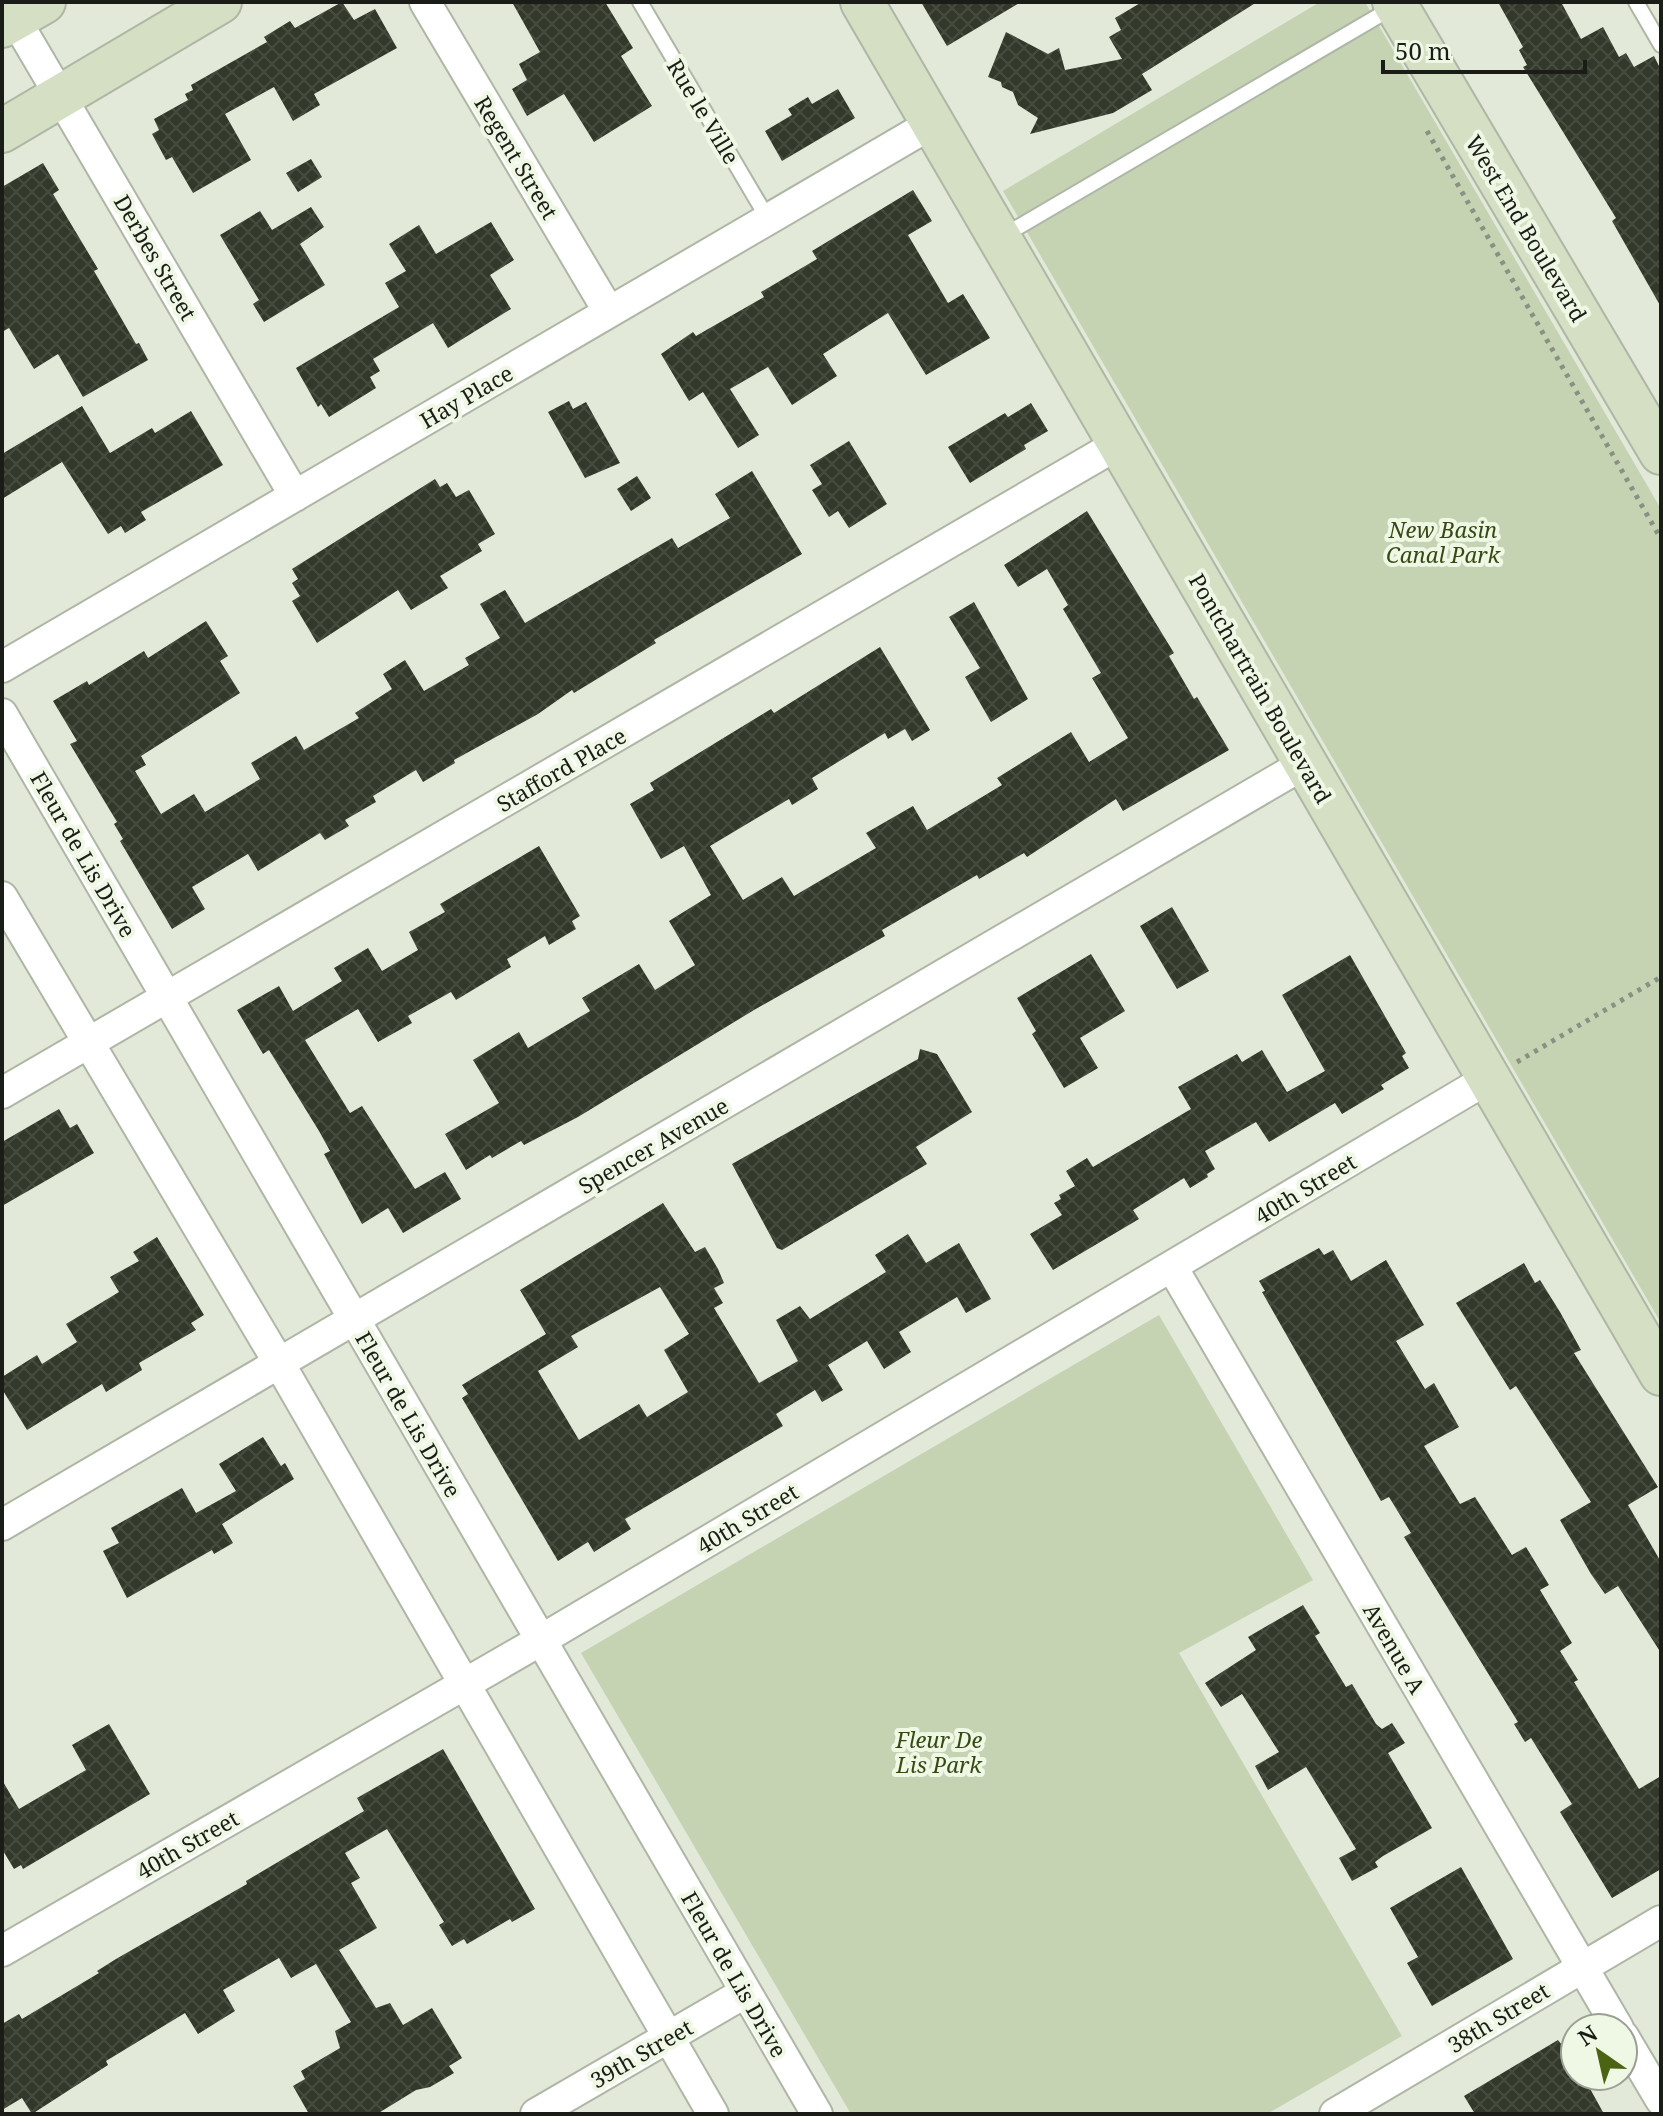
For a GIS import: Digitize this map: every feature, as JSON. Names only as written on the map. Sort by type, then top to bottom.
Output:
[{"type":"main road","points":[[2,131],[220,2]]},
{"type":"main road","name":"Pontchartrain Boulevard","points":[[862,2],[1661,1374]]},
{"type":"main road","name":"West End Boulevard","points":[[1395,4],[1656,435]]},
{"type":"street","name":"Regent Street","points":[[425,2],[609,312]]},
{"type":"street","name":"Derbes Street","points":[[21,16],[62,96],[295,496]]},
{"type":"street","name":"Hay Place","points":[[2,667],[931,124]]},
{"type":"street","name":"Stafford Place","points":[[2,1093],[1120,443]]},
{"type":"street","name":"Fleur de Lis Drive","points":[[2,714],[817,2114]]},
{"type":"street","name":"Spencer Avenue","points":[[2,1525],[1304,764]]},
{"type":"street","points":[[2,897],[279,1363],[713,2114]]},
{"type":"street","name":"40th Street","points":[[2,1951],[541,1640],[1489,1078]]},
{"type":"street","name":"Avenue A","points":[[1172,1267],[1609,2012]]},
{"type":"street","name":"38th Street","points":[[1335,2114],[1661,1921]]},
{"type":"street","name":"39th Street","points":[[536,2114],[746,1992]]},
{"type":"street","points":[[1639,2063],[1661,2100]]},
{"type":"lane","name":"Rue le Ville","points":[[640,2],[768,219]]},
{"type":"lane","points":[[1636,2],[1661,45]]},
{"type":"lane","points":[[1001,238],[1395,4]]},
{"type":"path","points":[[1424,126],[1661,539]]},
{"type":"path","points":[[1489,1078],[1661,977]]},
{"type":"green space","name":"New Basin Canal Park","points":[[1320,2],[1365,2],[1661,509],[1661,1323],[1003,191]]},
{"type":"green space","name":"Fleur De Lis Park","points":[[1159,1315],[1313,1580],[1179,1653],[1402,2036],[1267,2114],[851,2114],[581,1653]]},
{"type":"building","points":[[342,2],[354,20],[375,9],[397,48],[314,94],[320,105],[293,121],[274,87],[225,114],[251,160],[193,193],[172,157],[166,160],[152,134],[159,130],[154,119],[188,100],[185,94],[193,90],[191,85],[267,42],[264,37],[290,21],[295,28]]},
{"type":"building","points":[[512,2],[605,2],[633,48],[621,56],[652,106],[594,142],[564,94],[527,116],[512,89],[527,80],[519,64],[540,52]]},
{"type":"building","points":[[921,2],[1021,2],[947,46]]},
{"type":"building","points":[[1142,2],[1257,2],[1142,74],[1152,90],[1113,113],[1030,134],[1038,118],[1018,105],[1013,92],[1002,87],[1001,82],[988,77],[1006,32],[1048,54],[1059,48],[1065,70],[1122,59],[1109,37],[1121,30],[1115,18]]},
{"type":"building","points":[[1498,2],[1561,2],[1581,39],[1603,27],[1619,57],[1626,53],[1634,67],[1654,56],[1661,70],[1661,307],[1612,221],[1616,218],[1523,67],[1527,65],[1519,50],[1523,47]]},
{"type":"building","points":[[838,89],[855,118],[782,161],[765,131],[792,115],[788,109],[808,97],[812,104]]},
{"type":"building","points":[[311,159],[322,177],[298,192],[286,173]]},
{"type":"building","points":[[43,163],[59,190],[53,194],[98,269],[94,271],[148,360],[83,397],[58,354],[34,369],[9,328],[2,332],[2,187]]},
{"type":"building","points":[[913,190],[932,221],[908,235],[948,303],[963,294],[990,338],[926,375],[888,313],[823,354],[837,376],[792,405],[768,367],[730,389],[759,435],[738,448],[703,392],[689,401],[661,354],[693,332],[696,336],[764,297],[761,292],[817,259],[812,251]]},
{"type":"building","points":[[311,207],[324,227],[300,244],[325,285],[264,322],[253,304],[259,300],[220,235],[260,211],[272,230]]},
{"type":"building","points":[[491,222],[514,260],[490,275],[511,309],[448,348],[433,323],[373,359],[380,371],[370,377],[376,388],[329,417],[321,404],[318,407],[296,368],[399,307],[385,283],[406,271],[389,244],[419,225],[436,254]]},
{"type":"building","points":[[569,401],[573,409],[586,402],[620,463],[585,478],[548,412]]},
{"type":"building","points":[[1031,403],[1048,431],[1024,445],[1026,449],[970,483],[948,447],[1005,413],[1008,417]]},
{"type":"building","points":[[82,406],[110,453],[152,428],[155,433],[191,411],[223,465],[141,512],[146,520],[125,533],[121,526],[108,534],[62,462],[2,499],[2,454]]},
{"type":"building","points":[[849,441],[887,504],[849,528],[838,511],[829,517],[812,490],[822,484],[810,465]]},
{"type":"building","points":[[752,471],[802,554],[654,640],[656,643],[574,693],[572,690],[538,714],[454,760],[455,763],[423,782],[416,770],[373,796],[376,802],[345,820],[349,826],[325,840],[320,833],[258,871],[248,854],[192,887],[205,909],[172,929],[120,841],[123,839],[114,824],[117,822],[70,744],[77,741],[53,701],[87,681],[89,685],[144,651],[148,658],[206,621],[228,656],[220,661],[240,693],[141,756],[146,765],[135,771],[161,814],[194,794],[205,812],[260,779],[251,763],[296,736],[304,750],[359,718],[355,713],[392,689],[383,674],[405,660],[424,691],[469,665],[465,658],[500,638],[480,604],[505,590],[525,623],[672,538],[678,548],[730,518],[715,494]]},
{"type":"building","points":[[637,476],[651,498],[631,511],[617,489]]},
{"type":"building","points":[[435,479],[440,487],[447,483],[456,497],[469,490],[495,534],[478,544],[482,551],[440,576],[448,588],[411,610],[398,590],[317,643],[292,601],[300,596],[292,583],[298,579],[292,569]]},
{"type":"building","points":[[1087,511],[1174,653],[1169,656],[1194,699],[1197,697],[1229,750],[1123,811],[1116,799],[1027,857],[1024,853],[979,879],[977,875],[882,930],[885,936],[754,1010],[578,1117],[524,1145],[521,1141],[492,1158],[490,1155],[466,1170],[445,1134],[499,1103],[473,1060],[519,1032],[528,1048],[590,1011],[582,998],[639,964],[655,990],[695,965],[669,921],[711,895],[684,846],[661,859],[630,804],[654,790],[650,783],[771,709],[774,713],[880,647],[930,730],[912,741],[905,729],[888,739],[885,733],[812,778],[818,789],[792,805],[789,799],[710,846],[743,900],[782,877],[794,896],[876,848],[866,833],[913,806],[927,830],[1002,785],[997,778],[1071,732],[1089,762],[1128,738],[1092,678],[1101,673],[1063,609],[1068,605],[1047,569],[1018,587],[1004,565]]},
{"type":"building","points":[[974,602],[1028,699],[991,722],[965,677],[980,668],[949,617]]},
{"type":"building","points":[[539,846],[580,916],[572,921],[576,929],[549,945],[545,936],[507,959],[511,967],[456,1000],[451,992],[408,1016],[412,1023],[378,1042],[358,1009],[305,1040],[350,1113],[362,1106],[415,1189],[445,1172],[461,1199],[403,1233],[388,1208],[362,1224],[324,1154],[330,1151],[319,1131],[269,1050],[263,1054],[237,1010],[279,986],[293,1011],[342,981],[334,968],[368,948],[382,971],[418,950],[409,932],[445,912],[440,904]]},
{"type":"building","points":[[1172,907],[1209,971],[1177,989],[1140,926]]},
{"type":"building","points":[[1091,954],[1125,1011],[1080,1038],[1098,1068],[1064,1088],[1032,1034],[1036,1031],[1017,998]]},
{"type":"building","points":[[1350,955],[1406,1053],[1402,1056],[1409,1068],[1381,1085],[1384,1089],[1342,1114],[1335,1103],[1269,1142],[1256,1122],[1205,1151],[1215,1169],[1207,1174],[1208,1177],[1190,1188],[1184,1178],[1133,1210],[1139,1219],[1053,1270],[1030,1234],[1062,1215],[1054,1203],[1061,1199],[1059,1195],[1075,1186],[1066,1171],[1087,1158],[1093,1167],[1191,1109],[1178,1087],[1237,1054],[1242,1062],[1262,1050],[1287,1092],[1325,1071],[1282,995]]},
{"type":"building","points":[[920,1049],[937,1054],[972,1112],[916,1147],[927,1164],[782,1250],[777,1248],[732,1164],[918,1059]]},
{"type":"building","points":[[59,1109],[70,1128],[77,1124],[94,1153],[2,1206],[2,1142]]},
{"type":"building","points":[[663,1203],[695,1252],[705,1247],[718,1269],[724,1283],[714,1288],[723,1303],[714,1308],[759,1383],[798,1361],[776,1320],[800,1306],[810,1319],[886,1272],[875,1255],[908,1234],[926,1263],[959,1243],[991,1299],[966,1313],[957,1297],[899,1332],[911,1352],[884,1369],[867,1341],[828,1365],[843,1390],[822,1402],[815,1390],[776,1414],[783,1426],[625,1519],[631,1529],[594,1552],[588,1542],[558,1561],[462,1398],[468,1394],[462,1385],[546,1334],[520,1290]],"holes":[[[660,1287],[689,1334],[664,1350],[688,1392],[647,1417],[639,1404],[579,1440],[538,1371],[578,1347],[571,1336]]]},
{"type":"building","points":[[157,1237],[204,1315],[191,1323],[196,1330],[139,1363],[142,1370],[106,1392],[102,1384],[27,1430],[2,1389],[2,1377],[37,1355],[42,1364],[77,1342],[66,1324],[119,1292],[110,1277],[139,1261],[133,1252]]},
{"type":"building","points":[[1319,1248],[1324,1255],[1333,1250],[1351,1281],[1386,1260],[1424,1325],[1396,1341],[1425,1389],[1434,1383],[1459,1427],[1424,1446],[1460,1504],[1475,1497],[1512,1555],[1526,1547],[1549,1585],[1540,1590],[1572,1643],[1560,1651],[1578,1680],[1574,1682],[1639,1789],[1661,1776],[1661,1869],[1612,1898],[1560,1812],[1572,1804],[1531,1738],[1525,1742],[1514,1724],[1518,1722],[1404,1537],[1411,1533],[1389,1497],[1381,1501],[1262,1292],[1265,1291],[1259,1281]]},
{"type":"building","points":[[1524,1263],[1535,1283],[1540,1280],[1560,1312],[1581,1350],[1574,1353],[1658,1487],[1628,1505],[1661,1562],[1661,1653],[1618,1586],[1605,1594],[1591,1574],[1560,1520],[1591,1502],[1516,1386],[1510,1390],[1456,1303]]},
{"type":"building","points":[[263,1437],[281,1466],[285,1463],[294,1479],[222,1524],[233,1543],[214,1554],[212,1550],[127,1598],[103,1551],[119,1543],[111,1528],[182,1488],[196,1513],[236,1491],[219,1464]]},
{"type":"building","points":[[1303,1605],[1320,1633],[1315,1636],[1346,1687],[1352,1684],[1376,1724],[1382,1729],[1392,1723],[1405,1743],[1388,1753],[1432,1828],[1383,1856],[1375,1862],[1378,1867],[1352,1881],[1339,1858],[1356,1849],[1306,1767],[1268,1790],[1255,1766],[1279,1752],[1242,1694],[1221,1707],[1205,1683],[1256,1650],[1248,1637]]},
{"type":"building","points":[[109,1724],[150,1794],[23,1869],[21,1865],[14,1869],[2,1849],[2,1780],[19,1809],[86,1770],[72,1745]]},
{"type":"building","points":[[443,1749],[535,1909],[512,1922],[510,1919],[467,1944],[464,1939],[452,1946],[439,1925],[444,1922],[387,1829],[345,1853],[360,1878],[351,1883],[377,1928],[339,1950],[376,2008],[390,2003],[403,2025],[432,2008],[462,2058],[449,2066],[454,2073],[430,2087],[416,2090],[377,2114],[309,2114],[293,2086],[305,2079],[301,2071],[340,2048],[335,2031],[351,2022],[316,1964],[291,1978],[279,1958],[223,1990],[235,2011],[198,2034],[185,2013],[106,2061],[108,2065],[32,2114],[22,2098],[2,2110],[2,2024],[19,2014],[22,2019],[99,1973],[97,1971],[116,1959],[247,1884],[246,1881],[364,1811],[357,1798]]},
{"type":"building","points":[[1461,1867],[1513,1959],[1432,2006],[1407,1963],[1418,1957],[1390,1908]]},
{"type":"building","points":[[1558,2040],[1559,2092],[1592,2092],[1604,2114],[1475,2114],[1464,2096]]}]
